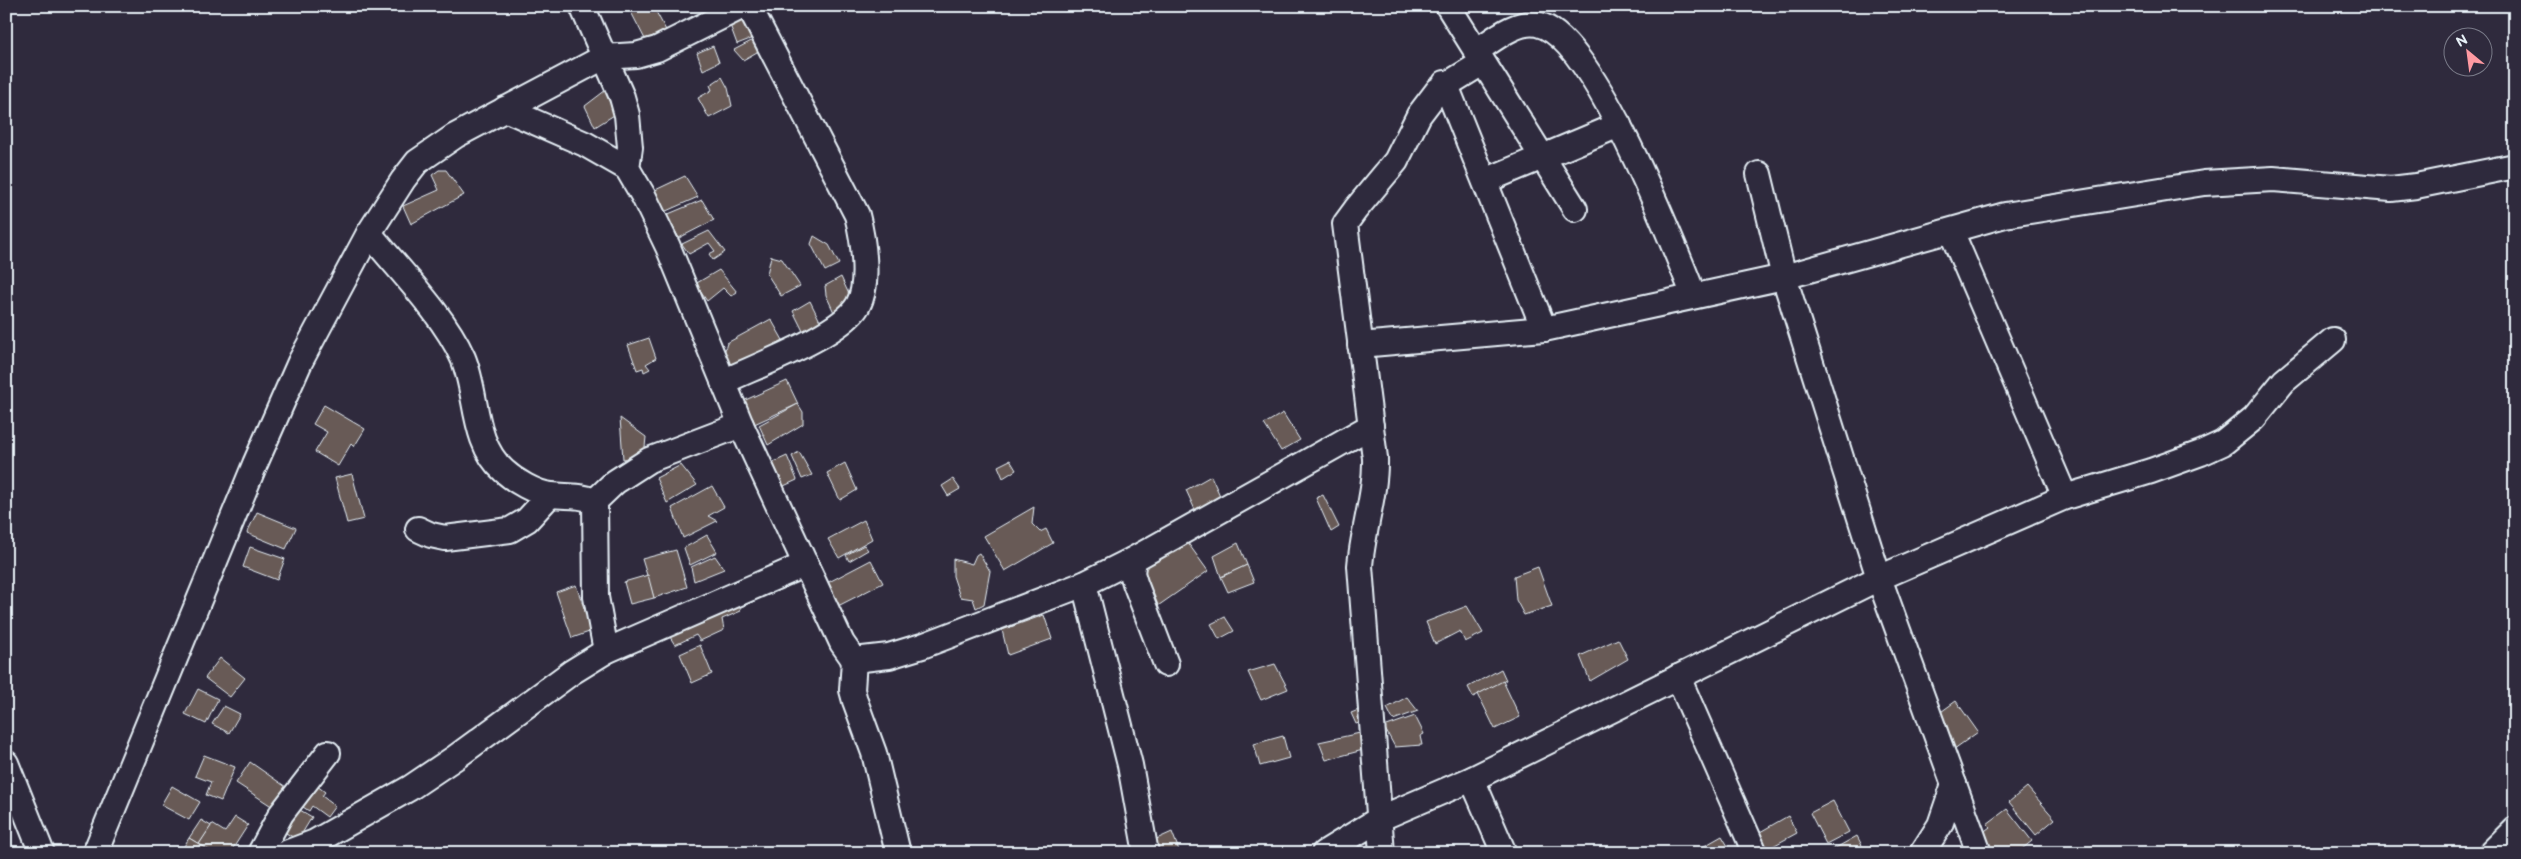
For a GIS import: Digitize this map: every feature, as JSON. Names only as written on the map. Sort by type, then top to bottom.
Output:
[{"type":"street","points":[[582,6],[622,97],[627,115],[630,147],[627,168]]},
{"type":"street","points":[[95,853],[293,379],[369,233],[403,180],[417,162],[455,136],[604,56],[636,55],[657,49],[743,6]]},
{"type":"street","points":[[723,382],[840,324],[859,303],[863,286],[863,238],[857,215],[749,6]]},
{"type":"street","points":[[1448,6],[1575,209]]},
{"type":"street","points":[[1382,853],[1381,818],[1361,603],[1360,566],[1362,538],[1375,478],[1375,458],[1346,224],[1356,208],[1380,183],[1396,161],[1419,115],[1434,94],[1445,83],[1523,24],[1536,24],[1549,29],[1576,57],[1619,125],[1649,184],[1694,296]]},
{"type":"street","points":[[1445,83],[1544,329]]},
{"type":"street","points":[[505,109],[585,144],[627,168],[644,197],[668,247],[741,425],[842,643],[854,660],[852,690],[874,753],[898,853]]},
{"type":"street","points":[[1485,181],[1619,125]]},
{"type":"street","points":[[1360,345],[1544,329],[1784,277],[2005,215],[2204,182],[2273,179],[2391,188],[2416,186],[2515,166]]},
{"type":"street","points":[[1759,174],[1784,277],[1879,578],[1979,853]]},
{"type":"street","points":[[1951,231],[2065,497]]},
{"type":"street","points":[[369,233],[433,309],[463,357],[482,438],[494,461],[517,481],[550,495],[574,494],[595,501]]},
{"type":"street","points":[[1324,853],[1381,818],[1472,779],[1879,578],[2065,497],[2151,471],[2223,443],[2254,418],[2284,381],[2333,340]]},
{"type":"street","points":[[606,650],[596,597],[595,501],[615,482],[649,460],[741,425]]},
{"type":"street","points":[[854,660],[890,656],[922,646],[1084,584],[1134,559],[1371,426]]},
{"type":"street","points":[[418,529],[431,536],[445,538],[510,530],[526,520],[550,495]]},
{"type":"street","points":[[1134,559],[1132,573],[1135,583],[1166,664]]},
{"type":"street","points":[[286,853],[314,842],[410,788],[572,672],[606,650],[806,564]]},
{"type":"street","points":[[1084,584],[1130,764],[1146,853]]},
{"type":"street","points":[[1678,677],[1755,853]]},
{"type":"street","points":[[260,853],[281,814],[328,752]]},
{"type":"street","points":[[6,763],[42,853]]},
{"type":"street","points":[[1472,779],[1504,853]]},
{"type":"street","points":[[1922,853],[1940,825],[1954,784]]},
{"type":"street","points":[[2491,853],[2515,829]]},
{"type":"building","points":[[641,6],[653,6],[668,34],[648,45],[631,12]]},
{"type":"building","points":[[749,16],[758,36],[737,44],[730,25]]},
{"type":"building","points":[[757,38],[764,48],[743,60],[734,50]]},
{"type":"building","points":[[713,46],[719,62],[703,70],[697,53]]},
{"type":"building","points":[[722,77],[728,88],[732,106],[709,118],[698,98],[712,90],[710,85]]},
{"type":"building","points":[[606,90],[619,112],[595,127],[585,106]]},
{"type":"building","points":[[439,170],[446,170],[464,195],[411,224],[403,206],[439,190],[432,175]]},
{"type":"building","points":[[685,176],[698,197],[657,215],[649,193]]},
{"type":"building","points":[[702,200],[714,220],[679,238],[666,215]]},
{"type":"building","points":[[709,231],[725,252],[713,260],[709,254],[715,251],[709,243],[689,254],[682,244]]},
{"type":"building","points":[[814,236],[829,245],[839,264],[825,271],[811,244]]},
{"type":"building","points":[[771,256],[782,259],[800,286],[781,296],[767,274]]},
{"type":"building","points":[[719,270],[737,292],[731,296],[723,288],[707,301],[695,284]]},
{"type":"building","points":[[841,277],[854,305],[838,321],[826,295],[825,286]]},
{"type":"building","points":[[810,301],[824,329],[807,339],[793,311]]},
{"type":"building","points":[[771,319],[784,342],[728,367],[722,360],[727,343]]},
{"type":"building","points":[[649,338],[656,358],[646,364],[650,369],[644,372],[643,368],[637,370],[628,345]]},
{"type":"building","points":[[787,381],[798,404],[750,426],[739,403]]},
{"type":"building","points":[[798,404],[803,412],[803,424],[768,445],[759,425]]},
{"type":"building","points":[[324,405],[365,429],[354,447],[351,444],[338,466],[315,452],[327,432],[313,424]]},
{"type":"building","points":[[1283,413],[1300,440],[1281,451],[1264,424]]},
{"type":"building","points":[[620,418],[646,437],[644,457],[623,459]]},
{"type":"building","points":[[799,452],[812,475],[802,479],[792,456]]},
{"type":"building","points":[[787,456],[797,480],[775,490],[765,466]]},
{"type":"building","points":[[1010,460],[1016,470],[1003,478],[998,466]]},
{"type":"building","points":[[845,463],[857,490],[840,500],[827,473]]},
{"type":"building","points":[[681,465],[697,485],[667,503],[656,478]]},
{"type":"building","points":[[352,474],[364,519],[347,523],[335,478]]},
{"type":"building","points":[[1211,476],[1222,500],[1196,512],[1186,490]]},
{"type":"building","points":[[953,479],[960,489],[948,496],[942,486]]},
{"type":"building","points":[[712,486],[724,507],[708,516],[717,521],[683,538],[672,508]]},
{"type":"building","points":[[1323,495],[1339,527],[1331,532],[1316,498]]},
{"type":"building","points":[[1034,507],[1032,524],[1040,532],[1046,529],[1053,543],[1005,571],[984,536]]},
{"type":"building","points":[[257,512],[296,528],[286,549],[247,533]]},
{"type":"building","points":[[864,520],[872,539],[839,558],[828,539]]},
{"type":"building","points":[[707,535],[717,552],[690,565],[684,548]]},
{"type":"building","points":[[1185,539],[1208,571],[1152,610],[1137,570]]},
{"type":"building","points":[[1238,543],[1247,565],[1221,577],[1214,556]]},
{"type":"building","points":[[864,545],[868,550],[849,561],[846,555]]},
{"type":"building","points":[[250,547],[285,559],[277,580],[243,567]]},
{"type":"building","points":[[676,550],[687,587],[654,598],[642,559]]},
{"type":"building","points":[[979,553],[990,571],[984,604],[976,608],[973,599],[960,597],[953,576],[953,559],[972,564]]},
{"type":"building","points":[[715,556],[724,569],[694,581],[691,567]]},
{"type":"building","points":[[871,560],[883,583],[838,606],[827,583]]},
{"type":"building","points":[[1247,565],[1254,582],[1228,592],[1221,577]]},
{"type":"building","points":[[1538,567],[1552,606],[1524,615],[1516,600],[1514,576]]},
{"type":"building","points":[[648,575],[654,598],[630,604],[624,582]]},
{"type":"building","points":[[576,585],[592,631],[572,638],[556,592]]},
{"type":"building","points":[[739,606],[741,611],[722,619],[724,630],[700,641],[696,635],[675,645],[670,637]]},
{"type":"building","points":[[1467,606],[1483,633],[1465,642],[1460,631],[1435,644],[1426,622]]},
{"type":"building","points":[[1044,615],[1052,639],[1008,655],[1002,630]]},
{"type":"building","points":[[1225,617],[1234,631],[1219,639],[1211,624]]},
{"type":"building","points":[[1618,639],[1628,659],[1590,681],[1580,656]]},
{"type":"building","points":[[700,645],[712,674],[692,683],[680,654]]},
{"type":"building","points":[[220,658],[245,678],[230,697],[205,678]]},
{"type":"building","points":[[1275,664],[1288,689],[1261,700],[1248,672]]},
{"type":"building","points":[[1501,669],[1506,680],[1473,697],[1468,687]]},
{"type":"building","points":[[1503,681],[1520,717],[1495,729],[1478,694]]},
{"type":"building","points":[[198,689],[218,699],[206,724],[185,714]]},
{"type":"building","points":[[1407,697],[1418,711],[1393,720],[1387,708]]},
{"type":"building","points":[[1956,701],[1978,732],[1950,752],[1938,735],[1948,728],[1938,714]]},
{"type":"building","points":[[224,706],[240,714],[229,733],[212,724]]},
{"type":"building","points":[[1361,709],[1367,720],[1356,724],[1351,713]]},
{"type":"building","points":[[1415,716],[1424,734],[1420,736],[1422,745],[1395,747],[1384,727]]},
{"type":"building","points":[[1360,733],[1363,750],[1326,760],[1319,742]]},
{"type":"building","points":[[1283,736],[1289,758],[1260,766],[1254,744]]},
{"type":"building","points":[[204,755],[235,767],[221,801],[206,795],[211,782],[195,776]]},
{"type":"building","points":[[250,762],[286,787],[273,807],[236,783]]},
{"type":"building","points":[[312,782],[325,792],[322,796],[335,806],[327,817],[312,806],[309,811],[297,803]]},
{"type":"building","points":[[172,786],[200,802],[189,820],[161,805]]},
{"type":"building","points":[[2027,787],[2055,819],[2036,835],[2009,802]]},
{"type":"building","points":[[1833,801],[1849,832],[1826,844],[1810,813]]},
{"type":"building","points":[[293,806],[312,817],[298,840],[279,829]]},
{"type":"building","points":[[2007,809],[2032,841],[2017,853],[1985,853],[1974,839],[1990,827],[1987,824]]},
{"type":"building","points":[[1788,816],[1797,833],[1762,852],[1753,836]]},
{"type":"building","points":[[235,817],[248,825],[230,853],[213,853],[199,844],[212,824],[225,832]]},
{"type":"building","points":[[201,820],[211,826],[199,844],[189,838]]},
{"type":"building","points":[[1172,832],[1180,853],[1157,853],[1152,841]]},
{"type":"building","points":[[1722,836],[1732,853],[1692,853]]},
{"type":"building","points":[[1857,836],[1865,851],[1834,853],[1832,850]]},
{"type":"building","points":[[189,838],[199,844],[215,853],[180,853]]}]
